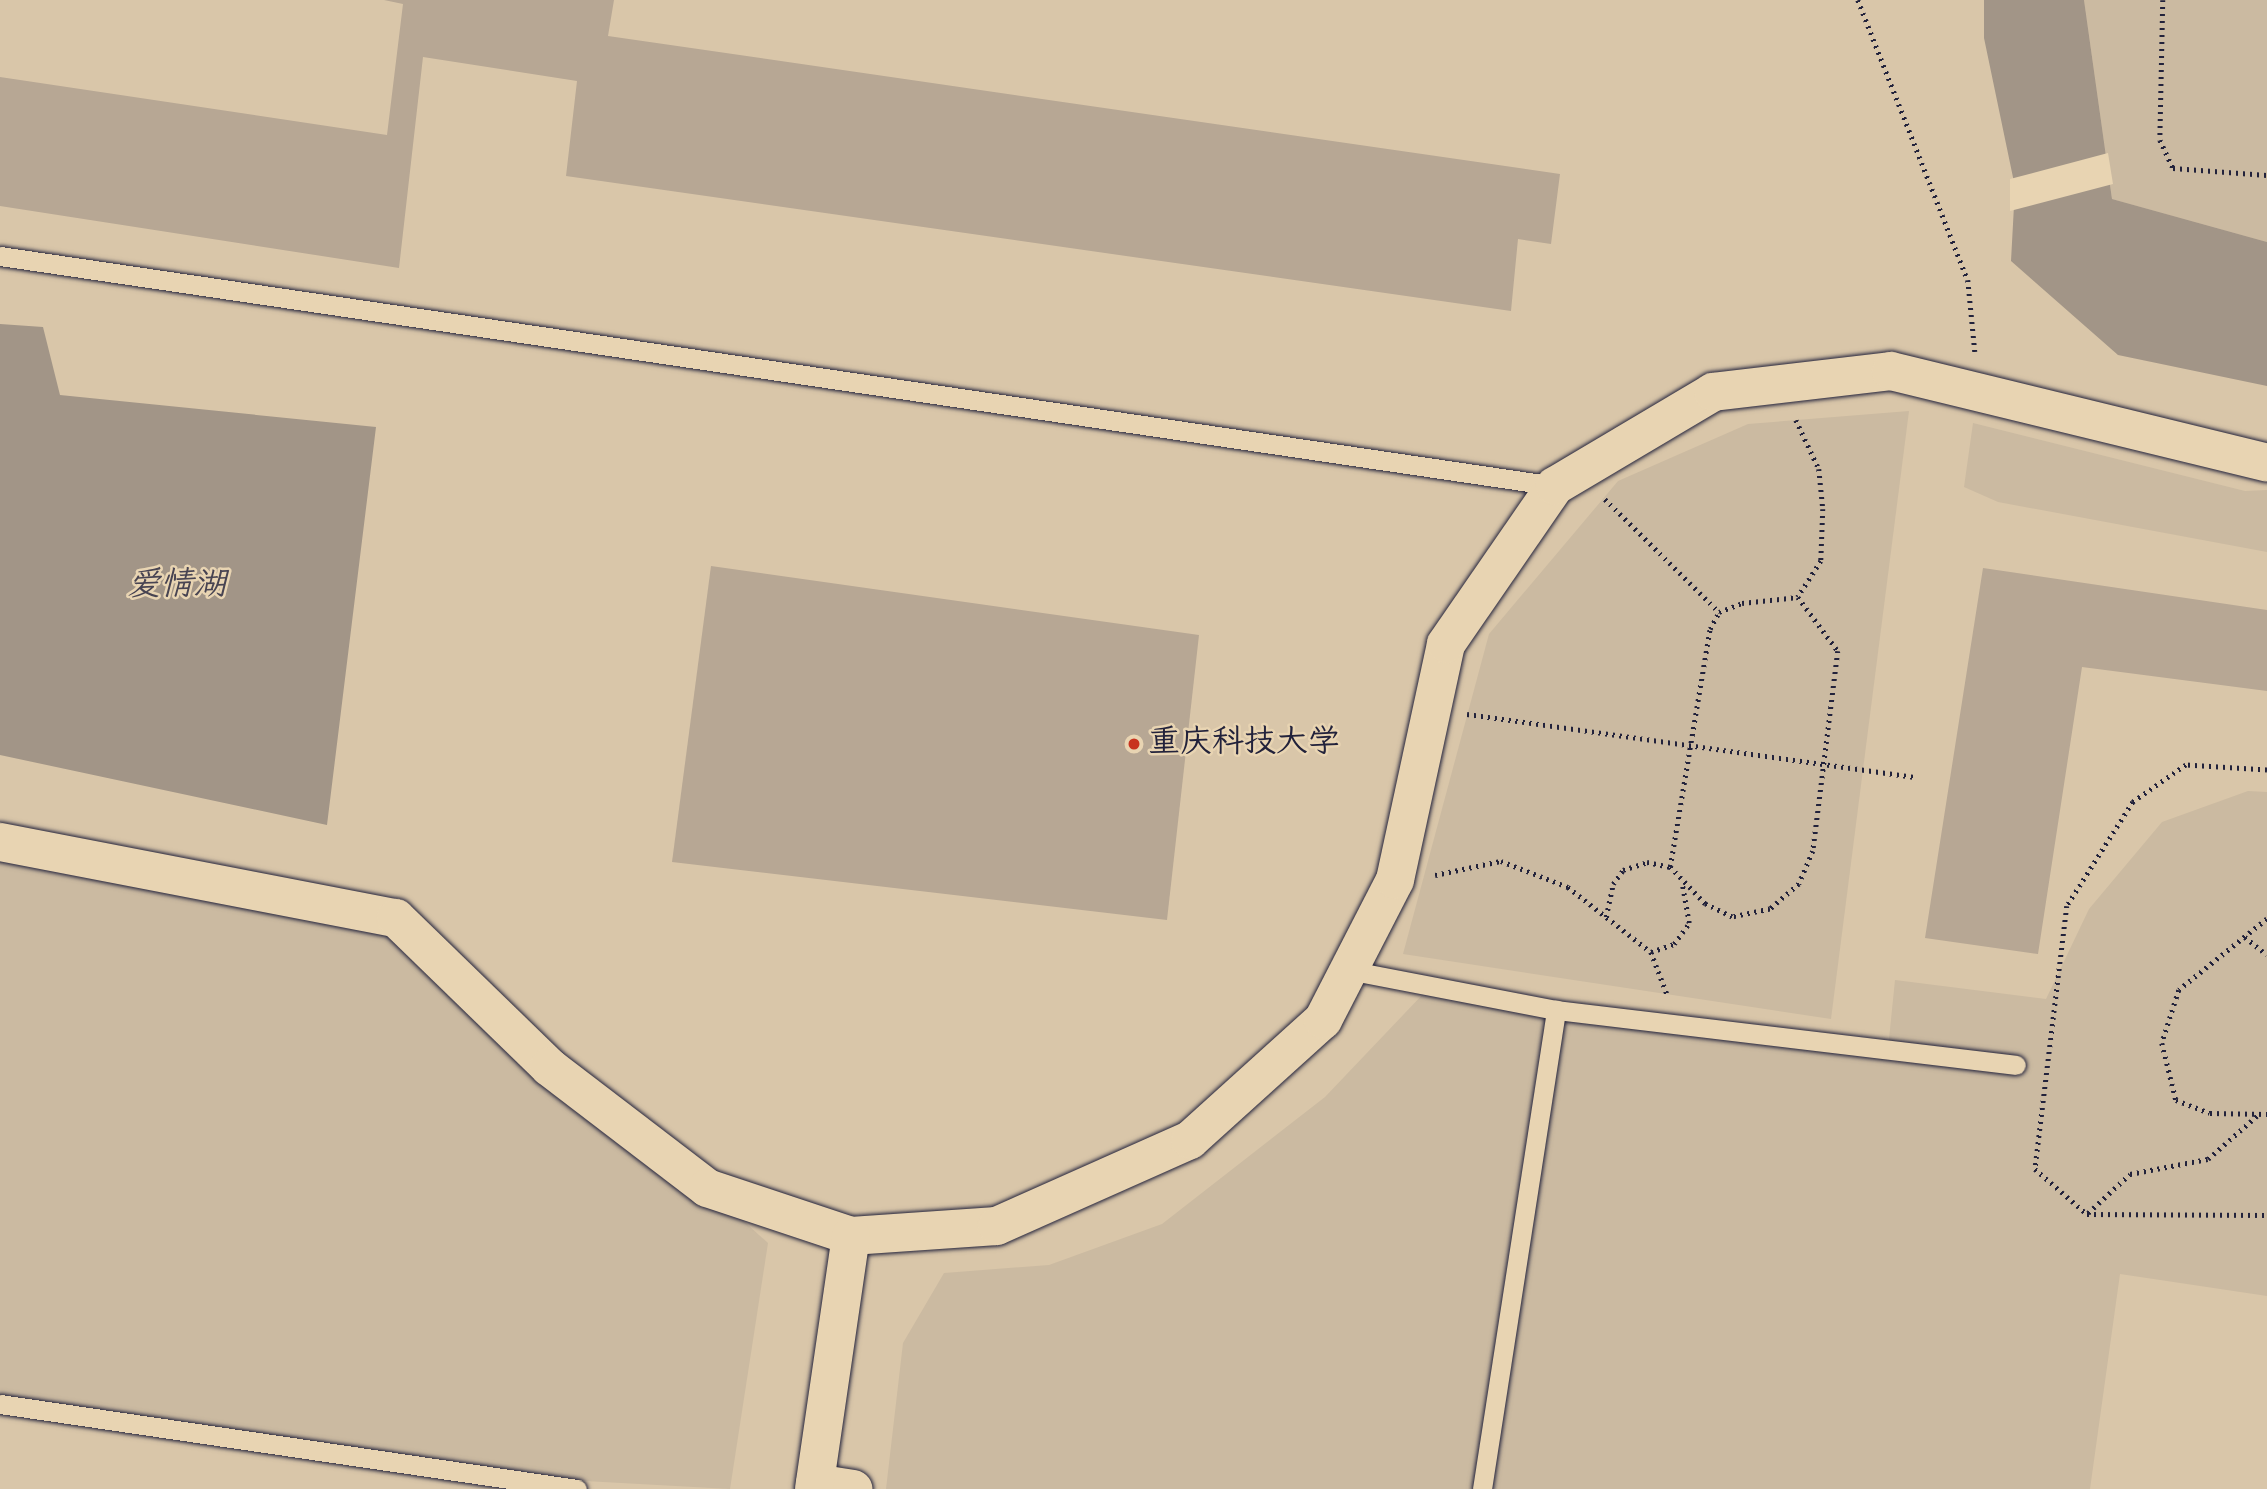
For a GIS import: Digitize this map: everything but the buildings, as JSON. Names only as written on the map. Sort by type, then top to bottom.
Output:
[{"type":"street","points":[[0,842],[396,918],[550,1067],[707,1188],[851,1236],[996,1226],[1190,1140],[1323,1020],[1395,880],[1446,644],[1567,479],[1713,392],[1891,371],[1979,395],[2105,419],[2267,463]]},
{"type":"street","points":[[851,1236],[814,1486],[854,1489]]},
{"type":"lane","points":[[0,256],[1567,479]]},
{"type":"lane","points":[[1348,970],[1556,1010],[2016,1065]]},
{"type":"lane","points":[[1482,1489],[1556,1010]]},
{"type":"lane","points":[[0,1404],[577,1489]]},
{"type":"path","points":[[1858,0],[1968,280],[1979,395]]},
{"type":"path","points":[[2163,0],[2160,140],[2173,168],[2267,175]]},
{"type":"path","points":[[1719,612],[1798,597],[1821,561],[1823,509],[1819,469],[1779,385]]},
{"type":"path","points":[[1567,479],[1719,612]]},
{"type":"path","points":[[1606,918],[1613,884],[1623,870],[1647,862],[1670,867],[1705,904],[1732,916],[1769,909],[1799,884],[1813,851],[1838,651],[1798,597]]},
{"type":"path","points":[[1670,867],[1710,629],[1719,612]]},
{"type":"path","points":[[1432,709],[1915,777]]},
{"type":"path","points":[[2267,770],[2186,765],[2133,802],[2067,906],[2035,1168],[2087,1214],[2267,1215]]},
{"type":"path","points":[[1395,880],[1501,860],[1568,887],[1651,952],[1666,982],[1670,1023]]},
{"type":"path","points":[[1651,952],[1674,944],[1689,923],[1689,898],[1680,880]]},
{"type":"path","points":[[2267,919],[2179,990],[2162,1043],[2176,1100],[2210,1113],[2267,1114]]},
{"type":"path","points":[[2245,937],[2267,955]]},
{"type":"path","points":[[2087,1214],[2130,1174],[2208,1159],[2260,1113]]},
{"type":"shaded area","name":"重庆科技大学","points":[[0,0],[2267,0],[2267,1489],[0,1489]]},
{"type":"shaded area","points":[[2084,0],[2267,0],[2267,242],[2112,199]]},
{"type":"shaded area","points":[[1909,411],[1831,1019],[1403,954],[1489,634],[1618,481],[1748,424]]},
{"type":"shaded area","points":[[1973,423],[2245,491],[2267,490],[2267,552],[1998,502],[1964,487]]},
{"type":"shaded area","points":[[2248,791],[2267,792],[2267,1296],[2120,1274],[2090,1489],[886,1489],[903,1343],[944,1273],[1049,1265],[1162,1224],[1325,1097],[1424,993],[1888,1049],[1895,980],[2046,999],[2089,909],[2162,822]]},
{"type":"shaded area","points":[[0,842],[396,918],[707,1188],[768,1243],[730,1489],[478,1475],[0,1399]]},
{"type":"water","points":[[1984,0],[2084,0],[2112,199],[2267,242],[2267,386],[2118,355],[2011,261],[2015,187],[1984,38]]},
{"type":"water","name":"爱情湖","points":[[0,324],[43,327],[60,395],[376,427],[327,825],[0,755]]},
{"type":"pier","points":[[2108,153],[2113,184],[2010,211],[2010,179]]},
{"type":"place","name":"重庆科技大学","points":[[1134,744]]}]
